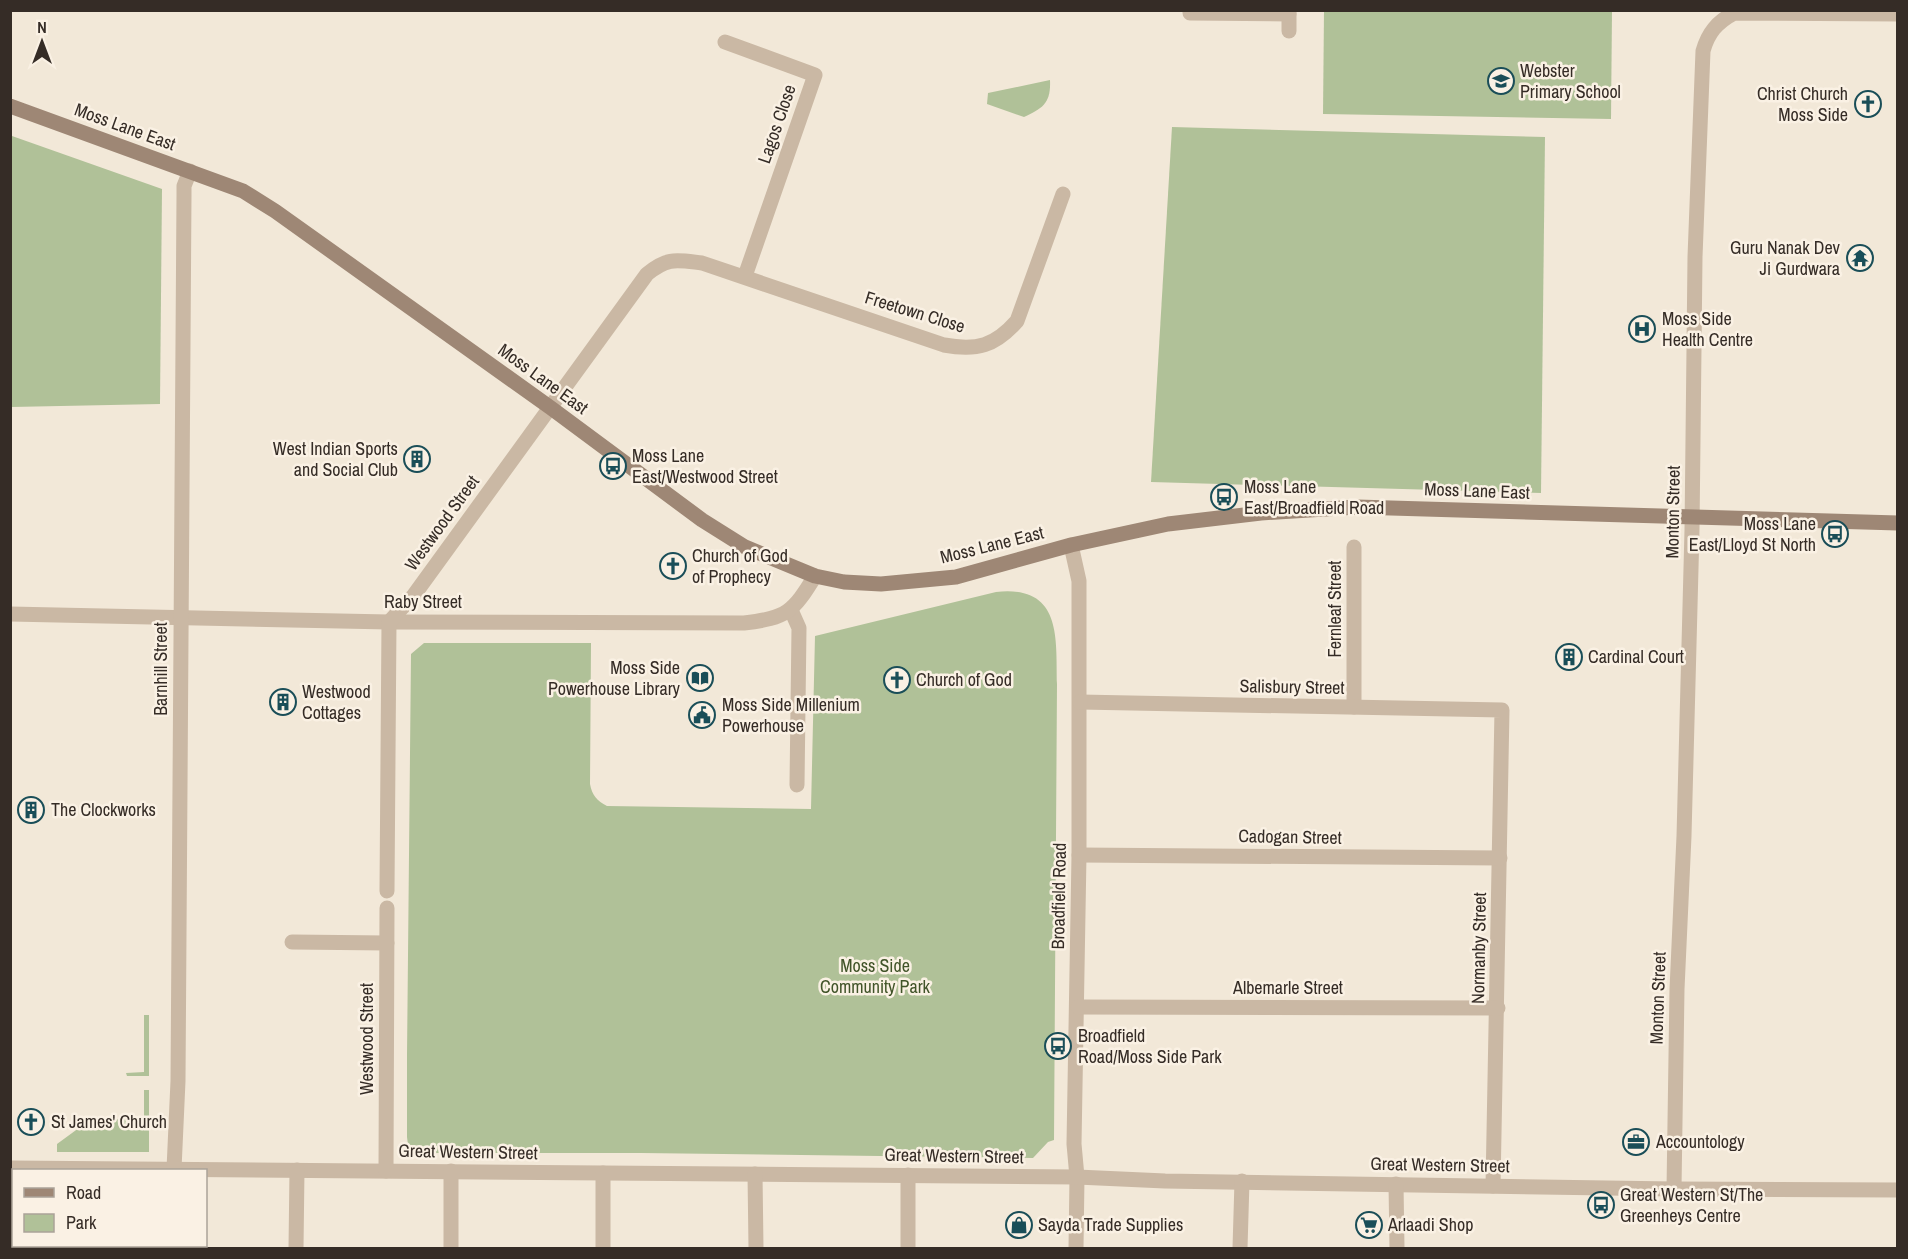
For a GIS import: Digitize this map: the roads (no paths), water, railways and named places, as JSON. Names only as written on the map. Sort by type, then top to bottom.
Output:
[{"type":"main road","name":"Moss Lane East","points":[[10,106],[243,191],[275,211],[551,408],[702,520],[745,547],[815,576],[844,582],[881,584],[956,577],[1071,545],[1168,524],[1261,513],[1357,507],[1898,523]]},
{"type":"street","points":[[1190,10],[1191,13],[1289,12],[1289,31]]},
{"type":"street","name":"Monton Street","points":[[1674,1189],[1677,989],[1684,836],[1692,517],[1695,257],[1702,63],[1707,37],[1725,18],[1734,14],[1898,14]]},
{"type":"street","name":"Lagos Close","points":[[725,42],[815,75],[745,276]]},
{"type":"street","name":"Barnhill Street","points":[[174,1169],[178,1082],[184,186],[190,171]]},
{"type":"street","name":"Freetown Close","points":[[702,263],[944,345],[962,349],[979,347],[1006,334],[1017,321],[1063,194]]},
{"type":"street","name":"Westwood Street","points":[[389,622],[414,595],[647,274],[661,263],[677,260],[702,263]]},
{"type":"street","name":"Broadfield Road","points":[[1071,545],[1080,581],[1078,1007],[1074,1144],[1077,1177],[1076,1248]]},
{"type":"street","name":"Fernleaf Street","points":[[1354,547],[1354,707]]},
{"type":"street","points":[[797,785],[799,628],[791,610],[815,576]]},
{"type":"street","name":"Raby Street","points":[[10,614],[389,622],[744,623],[768,620],[791,610]]},
{"type":"street","points":[[387,891],[389,622]]},
{"type":"street","name":"Salisbury Street","points":[[1080,702],[1502,710]]},
{"type":"street","name":"Normanby Street","points":[[1493,1186],[1502,710]]},
{"type":"street","name":"Cadogan Street","points":[[1079,855],[1500,858]]},
{"type":"street","name":"Westwood Street","points":[[386,1171],[387,908]]},
{"type":"street","points":[[292,942],[387,943]]},
{"type":"street","name":"Albemarle Street","points":[[1078,1007],[1498,1008]]},
{"type":"street","name":"Great Western Street","points":[[10,1168],[174,1169]]},
{"type":"street","name":"Great Western Street","points":[[207,1169],[1077,1177],[1493,1186],[1898,1191]]},
{"type":"street","points":[[296,1248],[297,1170]]},
{"type":"street","points":[[450,1248],[452,1171]]},
{"type":"street","points":[[603,1173],[603,1248]]},
{"type":"street","points":[[755,1174],[756,1248]]},
{"type":"street","points":[[908,1175],[908,1248]]},
{"type":"street","points":[[1240,1248],[1242,1181]]},
{"type":"street","points":[[1396,1184],[1397,1248]]},
{"type":"place","name":"Webster Primary School","points":[[1501,81]]},
{"type":"place","name":"Christ Church Moss Side","points":[[1868,104]]},
{"type":"place","name":"Guru Nanak Dev Ji Gurdwara","points":[[1860,258]]},
{"type":"place","name":"Moss Side Health Centre","points":[[1642,329]]},
{"type":"place","name":"West Indian Sports and Social Club","points":[[417,459]]},
{"type":"place","name":"Moss Lane East/Westwood Street","points":[[613,466]]},
{"type":"place","name":"Moss Lane East/Broadfield Road","points":[[1224,497]]},
{"type":"place","name":"Moss Lane East/Lloyd St North","points":[[1835,534]]},
{"type":"place","name":"Church of God of Prophecy","points":[[673,566]]},
{"type":"place","name":"Cardinal Court","points":[[1569,657]]},
{"type":"place","name":"Moss Side Powerhouse Library","points":[[700,678]]},
{"type":"place","name":"Church of God","points":[[897,680]]},
{"type":"place","name":"Westwood Cottages","points":[[283,702]]},
{"type":"place","name":"Moss Side Millenium Powerhouse","points":[[702,715]]},
{"type":"place","name":"The Clockworks","points":[[31,810]]},
{"type":"place","name":"Broadfield Road/Moss Side Park","points":[[1058,1046]]},
{"type":"place","name":"St James' Church","points":[[31,1122]]},
{"type":"place","name":"Accountology","points":[[1636,1142]]},
{"type":"place","name":"Great Western St/The Greenheys Centre","points":[[1601,1205]]},
{"type":"place","name":"Sayda Trade Supplies","points":[[1019,1225]]},
{"type":"place","name":"Arlaadi Shop","points":[[1369,1225]]},
{"type":"park label","name":"Moss Side Community Park","points":[[875,976]]}]
